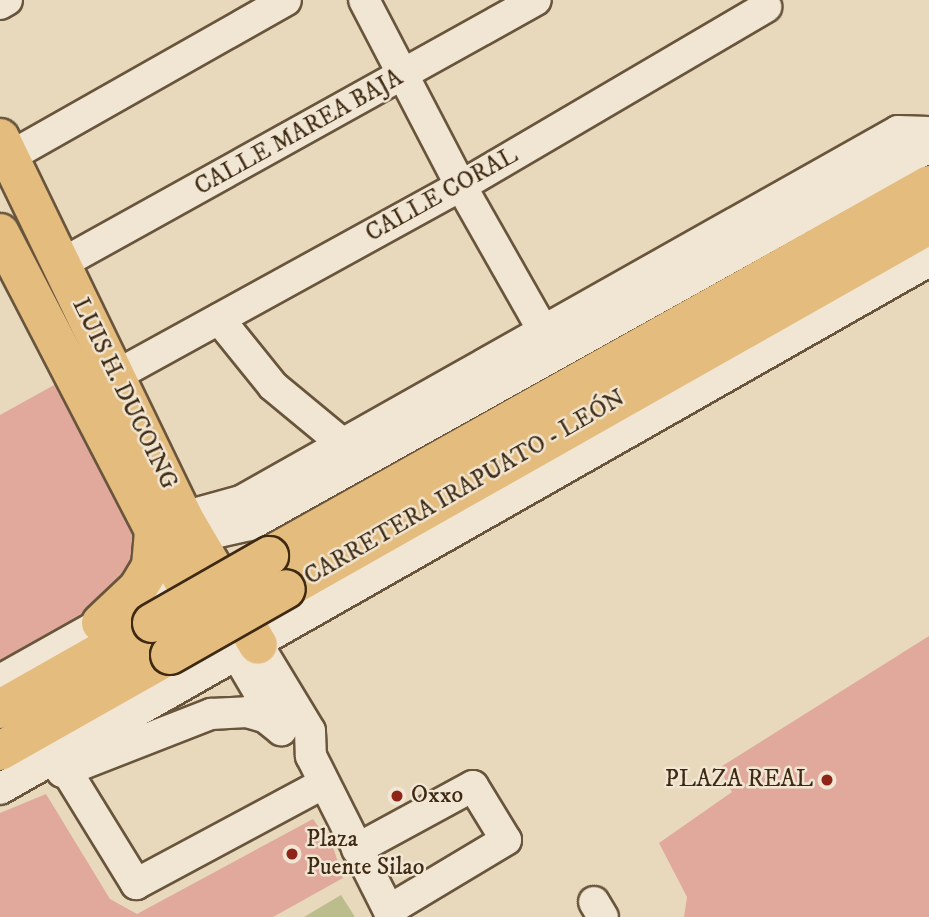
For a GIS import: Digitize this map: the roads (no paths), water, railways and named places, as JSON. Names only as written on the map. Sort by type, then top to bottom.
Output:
[{"type":"main road","name":"LUIS H. DUCOING","points":[[3,145],[115,376],[169,523]]},
{"type":"main road","name":"CARRETERA IRAPUATO - LEÓN","points":[[288,578],[929,185]]},
{"type":"main road","name":"CARRETERA IRAPUATO - LEÓN","points":[[0,709],[161,642],[288,578],[929,225]]},
{"type":"main road","name":"LUIS H. DUCOING","points":[[0,233],[195,571],[247,650]]},
{"type":"main road","points":[[101,623],[138,588],[151,566],[169,523]]},
{"type":"main road","name":"CARRETERA IRAPUATO - LEÓN","points":[[0,751],[161,642]]},
{"type":"street","points":[[0,4],[7,0]]},
{"type":"street","points":[[3,145],[246,0]]},
{"type":"street","points":[[3,145],[286,0]]},
{"type":"street","points":[[363,0],[461,186],[544,332]]},
{"type":"street","name":"CALLE MAREA BAJA","points":[[61,264],[404,76],[536,0]]},
{"type":"street","name":"CALLE CORAL","points":[[115,376],[461,186],[766,8]]},
{"type":"street","points":[[169,523],[241,501],[898,131],[929,132]]},
{"type":"street","points":[[247,650],[288,578],[929,147]]},
{"type":"street","points":[[288,578],[929,261]]},
{"type":"street","points":[[219,319],[273,386],[343,444]]},
{"type":"street","points":[[169,523],[219,532],[288,578],[298,637],[284,668],[292,698],[310,731],[311,756]]},
{"type":"street","points":[[0,789],[161,642],[195,571]]},
{"type":"street","points":[[0,680],[101,623],[161,642],[247,650],[292,698]]},
{"type":"street","points":[[247,650],[281,730]]},
{"type":"street","points":[[0,797],[211,714],[247,712],[265,717],[311,756],[357,849],[390,913],[506,840],[473,786],[357,849]]},
{"type":"street","points":[[66,771],[136,884],[324,783]]},
{"type":"place","name":"PLAZA REAL","points":[[827,780]]},
{"type":"place","name":"Oxxo","points":[[397,796]]},
{"type":"place","name":"Plaza Puente Silao","points":[[292,854]]}]
